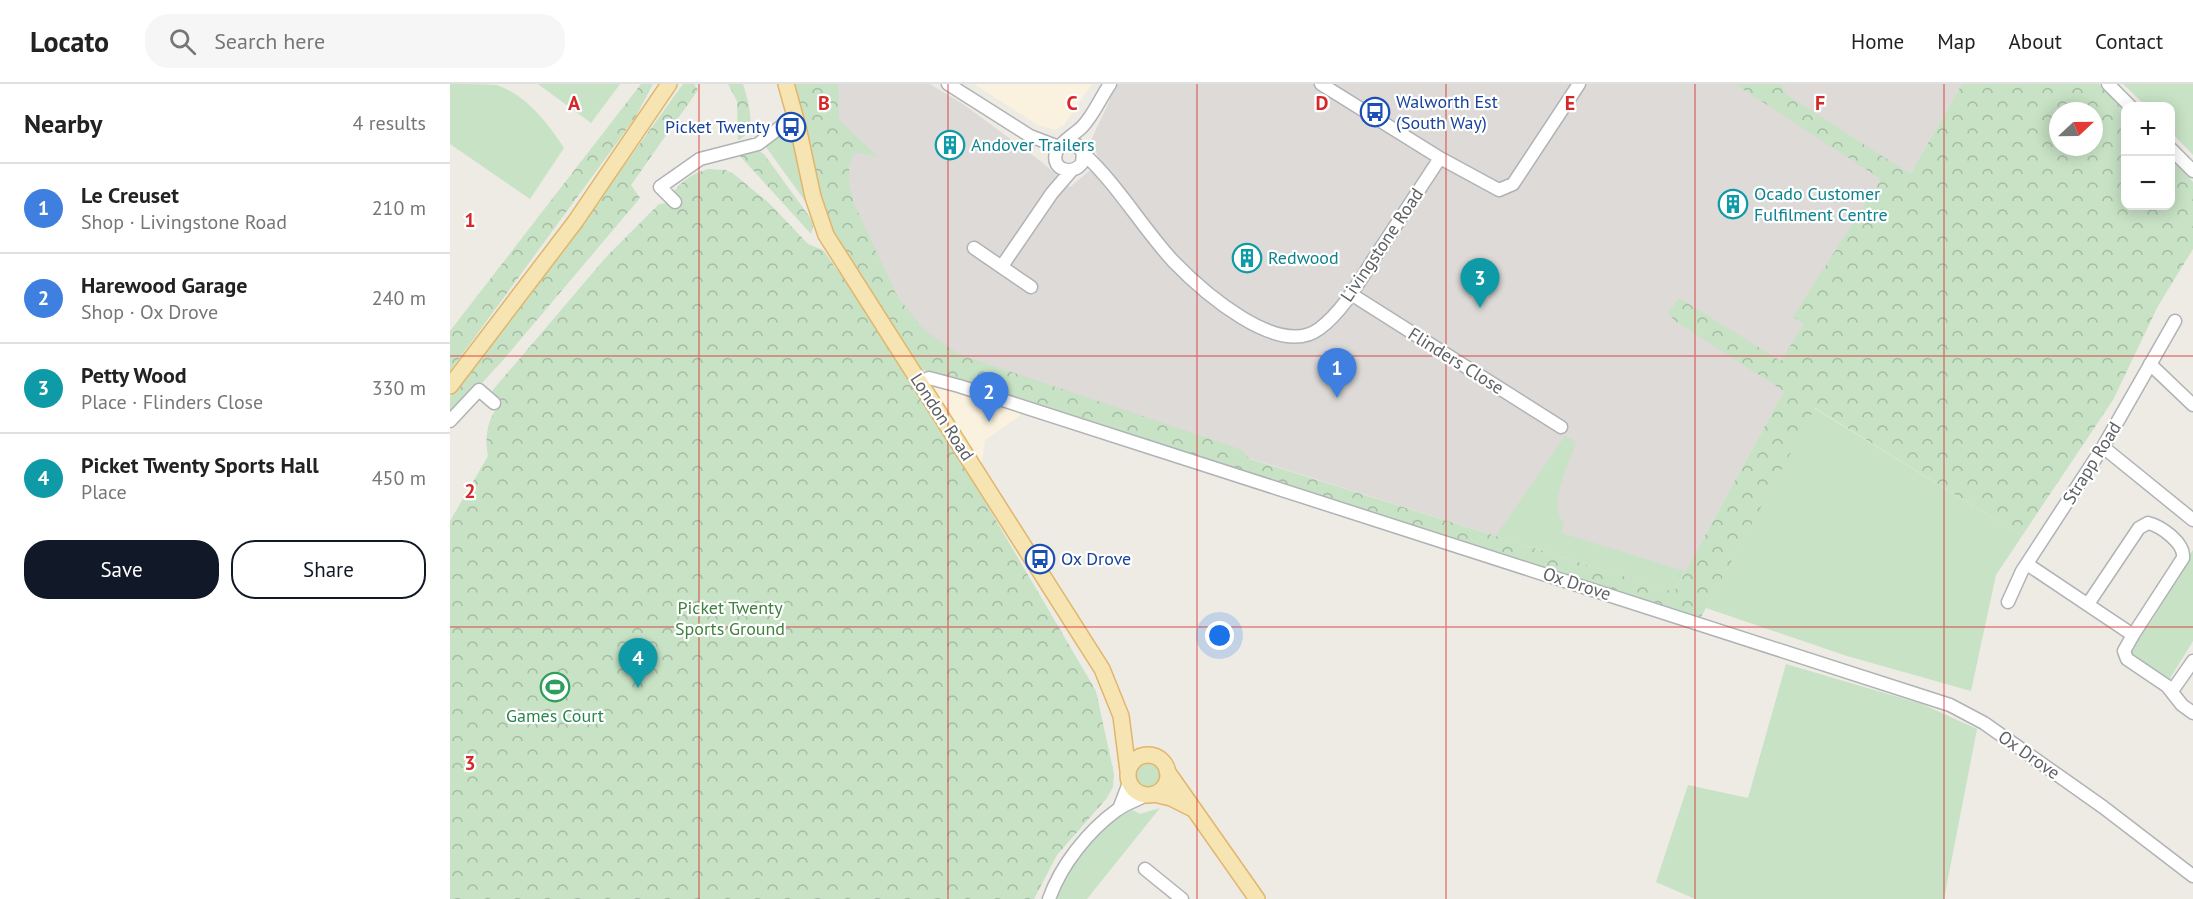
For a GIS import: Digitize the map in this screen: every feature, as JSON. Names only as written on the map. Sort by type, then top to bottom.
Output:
[{"type":"main road","points":[[450,386],[575,222],[669,84]]},
{"type":"main road","name":"London Road","points":[[783,88],[795,116],[813,196],[826,235],[855,284],[1102,669],[1112,688],[1123,727],[1129,777]]},
{"type":"main road","name":"London Road","points":[[1123,727],[1149,755],[1160,760],[1196,810]]},
{"type":"main road","points":[[1149,755],[1136,759],[1129,777],[1136,792],[1171,798],[1196,810],[1257,899]]},
{"type":"main road","points":[[1150,795],[1163,788],[1167,771]]},
{"type":"street","points":[[948,84],[1029,136],[1066,166],[1102,172]]},
{"type":"street","points":[[1062,145],[1083,126],[1110,84]]},
{"type":"street","points":[[1321,84],[1491,188],[1506,189],[1513,184],[1579,84]]},
{"type":"street","points":[[2108,84],[2126,102]]},
{"type":"street","points":[[675,202],[660,187],[685,167],[708,155],[758,144],[795,116]]},
{"type":"street","points":[[1066,166],[1082,163],[1083,126]]},
{"type":"street","points":[[1029,136],[1062,145],[1074,143],[1081,150]]},
{"type":"street","points":[[1002,266],[1052,193],[1066,166],[1062,145]]},
{"type":"street","name":"Livingstone Road","points":[[1081,150],[1184,271],[1238,315],[1283,337],[1305,336],[1322,327],[1351,294],[1440,158]]},
{"type":"street","points":[[2175,153],[2193,171]]},
{"type":"street","points":[[974,248],[1031,287]]},
{"type":"street","name":"Flinders Close","points":[[1351,294],[1561,427]]},
{"type":"street","name":"Strapp Road","points":[[2008,602],[2027,564],[2103,447],[2175,321]]},
{"type":"street","points":[[2150,364],[2193,405]]},
{"type":"street","name":"Ox Drove","points":[[920,382],[929,378],[959,386],[1950,705],[1984,723],[2103,807],[2193,876]]},
{"type":"street","points":[[450,422],[479,390],[494,403]]},
{"type":"street","points":[[2103,447],[2193,520]]},
{"type":"street","points":[[2088,604],[2139,528],[2148,523],[2157,526],[2181,546],[2183,558],[2124,651],[2127,659],[2172,691],[2182,705],[2193,713]]},
{"type":"street","points":[[2027,564],[2133,635]]},
{"type":"street","points":[[2172,691],[2193,661]]},
{"type":"street","points":[[1119,809],[1129,777]]},
{"type":"street","points":[[1049,899],[1077,851],[1119,809],[1150,795]]},
{"type":"street","points":[[1145,869],[1182,899]]},
{"type":"shaded area","points":[[821,84],[930,84],[963,104],[1043,163],[1070,187],[1100,162],[1091,140],[1110,100],[1102,84],[1962,84],[1784,391],[1674,592],[918,354],[818,151]]},
{"type":"shaded area","points":[[974,84],[1092,84],[1064,125],[1055,130],[1038,125]]},
{"type":"shaded area","points":[[935,386],[1021,409],[1020,416],[985,440],[982,462],[979,464],[932,390]]},
{"type":"green space","points":[[450,84],[497,85],[508,90],[527,103],[558,139],[564,148],[530,199],[450,144]]},
{"type":"green space","points":[[538,84],[620,84],[591,123]]},
{"type":"green space","points":[[641,84],[653,84],[635,118],[450,371],[450,331]]},
{"type":"green space","points":[[683,84],[694,84],[698,90],[631,185],[640,198],[504,359],[450,418],[450,397],[576,232]]},
{"type":"green space","points":[[728,84],[743,84],[749,107],[748,130],[738,140],[737,101]]},
{"type":"green space","points":[[790,84],[838,84],[839,120],[878,157],[857,152],[853,154],[849,167],[849,184],[855,206],[897,296],[924,330],[958,354],[1240,449],[1250,459],[1674,592],[1784,391],[1675,321],[1668,313],[1679,298],[1781,361],[1804,324],[1793,317],[1881,179],[1735,84],[1780,84],[1787,95],[1910,174],[1962,84],[2099,84],[2121,107],[2121,210],[2175,210],[2175,161],[2193,182],[2193,249],[2158,306],[2113,400],[2022,536],[1815,408],[1700,619],[916,368],[917,362],[910,356],[834,239],[817,186],[804,118]]},
{"type":"green space","points":[[2123,84],[2193,84],[2193,155],[2175,136],[2175,102],[2142,102]]},
{"type":"green space","points":[[790,127],[793,129],[810,208],[766,147]]},
{"type":"green space","points":[[757,150],[764,154],[814,223],[811,234],[740,156]]},
{"type":"green space","name":"Picket Twenty Sports Ground","points":[[708,169],[726,170],[735,175],[769,203],[808,244],[823,250],[855,295],[950,442],[1096,691],[1114,774],[1113,787],[1107,798],[1057,855],[1034,899],[450,899],[450,521],[488,456],[488,427],[493,413],[502,401],[492,391],[607,256],[659,204],[667,203],[673,209],[680,203],[673,193],[676,189],[688,178]]},
{"type":"green space","points":[[1814,408],[2022,536],[1996,575],[1971,691],[1847,656],[1706,608]]},
{"type":"green space","points":[[1565,436],[1576,442],[1558,495],[1559,516],[1564,524],[1561,533],[1684,571],[1674,592],[1496,536]]},
{"type":"green space","points":[[2193,550],[2193,641],[2169,680],[2138,658],[2134,659],[2130,655],[2130,648],[2144,626],[2147,628],[2190,559],[2188,556]]},
{"type":"green space","points":[[1786,664],[1922,704],[1977,729],[1944,899],[1695,899],[1656,882],[1688,785],[1748,798]]},
{"type":"green space","points":[[1147,760],[1158,764],[1162,775],[1158,786],[1147,790],[1136,786],[1132,775],[1136,764]]},
{"type":"green space","points":[[1160,808],[1087,899],[1054,899],[1077,859],[1107,826],[1133,810],[1140,814]]},
{"type":"place","name":"Walworth Est (South Way)","points":[[1375,112]]},
{"type":"place","name":"Picket Twenty","points":[[791,127]]},
{"type":"place","name":"Andover Trailers","points":[[950,145]]},
{"type":"place","name":"Ocado Customer Fulfilment Centre","points":[[1733,204]]},
{"type":"place","name":"Redwood","points":[[1247,258]]},
{"type":"place","name":"Petty Wood","points":[[1480,308]]},
{"type":"place","name":"Le Creuset","points":[[1337,398]]},
{"type":"place","name":"Harewood Garage","points":[[989,422]]},
{"type":"place","name":"Ox Drove","points":[[1040,559]]},
{"type":"place","name":"Games Court","points":[[555,687]]},
{"type":"place","name":"Picket Twenty Sports Hall","points":[[638,688]]}]
